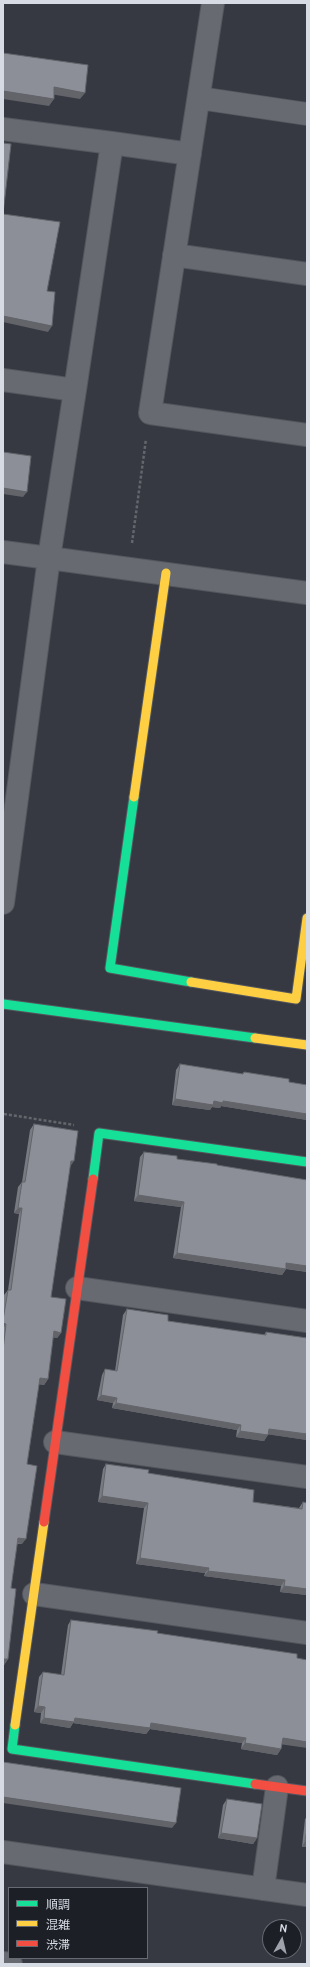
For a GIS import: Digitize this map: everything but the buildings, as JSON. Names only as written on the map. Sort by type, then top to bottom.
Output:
[{"type":"street","points":[[213,3],[150,413],[307,435]]},
{"type":"street","points":[[198,98],[307,114]]},
{"type":"street","points":[[3,129],[190,154]]},
{"type":"street","points":[[3,903],[50,558],[112,143]]},
{"type":"street","points":[[174,256],[307,274]]},
{"type":"street","points":[[3,380],[75,390]]},
{"type":"street","points":[[3,552],[307,593]]},
{"type":"street","points":[[166,573],[110,968],[296,999],[307,918]]},
{"type":"street","points":[[3,1004],[307,1045]]},
{"type":"street","points":[[307,1162],[99,1133],[12,1749],[307,1791]]},
{"type":"street","points":[[77,1288],[307,1321]]},
{"type":"street","points":[[55,1442],[307,1476]]},
{"type":"street","points":[[34,1594],[307,1633]]},
{"type":"street","points":[[263,1889],[277,1787]]},
{"type":"street","points":[[3,1852],[307,1895]]},
{"type":"street","points":[[3,1963],[12,1964]]},
{"type":"path","points":[[128,568],[150,413]]},
{"type":"path","points":[[4,1114],[87,1126],[99,1133]]},
{"type":"traffic: fast","points":[[134,797],[110,968],[191,982]]},
{"type":"traffic: fast","points":[[3,1004],[255,1038]]},
{"type":"traffic: fast","points":[[93,1179],[99,1133],[307,1162]]},
{"type":"traffic: fast","points":[[15,1725],[12,1749],[255,1784]]},
{"type":"traffic: slow","points":[[134,797],[166,573]]},
{"type":"traffic: slow","points":[[191,982],[296,999],[307,918]]},
{"type":"traffic: slow","points":[[255,1038],[307,1045]]},
{"type":"traffic: slow","points":[[15,1725],[44,1522]]},
{"type":"traffic: jam","points":[[44,1522],[93,1179]]},
{"type":"traffic: jam","points":[[255,1784],[307,1791]]}]
